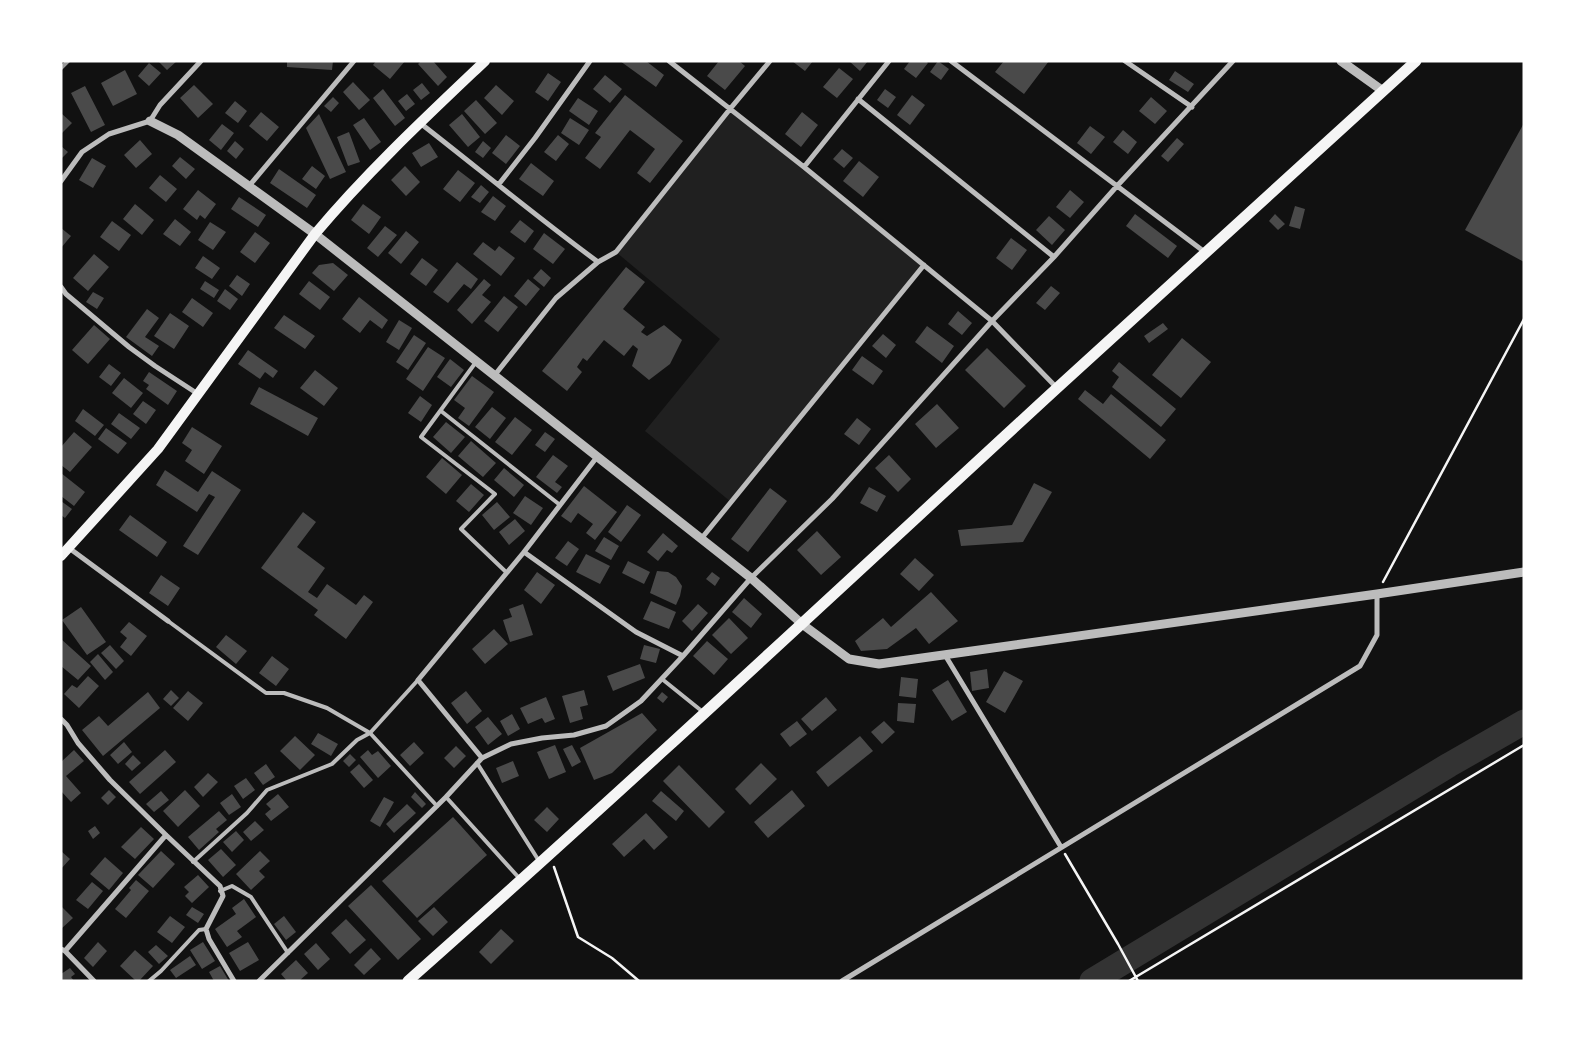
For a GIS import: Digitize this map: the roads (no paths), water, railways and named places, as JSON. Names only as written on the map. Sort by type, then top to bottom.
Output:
[{"type":"highway","points":[[408,981],[521,881],[1416,61]]},
{"type":"main road","points":[[65,552],[158,449],[315,234],[342,201],[482,62]]},
{"type":"street","points":[[61,181],[82,152],[109,134],[150,121],[160,105],[201,61]]},
{"type":"street","points":[[249,186],[354,61]]},
{"type":"street","points":[[499,184],[535,138],[590,61]]},
{"type":"street","points":[[668,61],[804,167],[992,321],[1057,388]]},
{"type":"street","points":[[494,376],[556,298],[598,262],[616,252],[770,61]]},
{"type":"street","points":[[804,167],[889,61]]},
{"type":"street","points":[[951,61],[1206,253]]},
{"type":"street","points":[[1125,61],[1192,107]]},
{"type":"street","points":[[259,981],[446,797],[482,758],[511,744],[542,738],[574,736],[606,726],[641,701],[751,578],[832,499],[992,321],[1054,257],[1117,186],[1234,61]]},
{"type":"street","points":[[1341,61],[1383,91]]},
{"type":"street","points":[[858,99],[1054,257]]},
{"type":"street","points":[[150,121],[178,134],[315,234],[751,578],[802,624],[849,659],[879,664],[1524,572]]},
{"type":"street","points":[[419,123],[598,262]]},
{"type":"street","points":[[701,540],[924,265]]},
{"type":"street","points":[[61,287],[63,296],[155,366],[199,394]]},
{"type":"street","points":[[482,758],[418,680],[524,552],[597,457]]},
{"type":"street","points":[[65,552],[168,621]]},
{"type":"street","points":[[524,552],[636,632],[683,656]]},
{"type":"street","points":[[842,981],[1360,666],[1376,635],[1377,594]]},
{"type":"street","points":[[945,655],[1061,847]]},
{"type":"street","points":[[61,719],[78,743],[110,780],[220,886],[223,896],[206,929],[209,939],[234,981]]},
{"type":"street","points":[[94,981],[63,950],[166,836]]},
{"type":"lane","points":[[476,362],[421,437],[495,494],[462,529],[506,572]]},
{"type":"lane","points":[[441,411],[560,505]]},
{"type":"lane","points":[[168,621],[266,694],[284,693],[327,708],[370,733],[437,806]]},
{"type":"lane","points":[[662,679],[704,713]]},
{"type":"lane","points":[[193,862],[247,813],[267,790],[332,764],[358,740],[370,733],[418,680]]},
{"type":"lane","points":[[477,764],[540,863]]},
{"type":"lane","points":[[446,797],[521,881]]},
{"type":"lane","points":[[220,891],[232,886],[251,897],[288,953]]},
{"type":"lane","points":[[149,981],[161,971],[199,930],[206,929]]},
{"type":"waterway","points":[[1092,981],[1449,765],[1524,722]]},
{"type":"railway","points":[[61,68],[68,61]]}]
